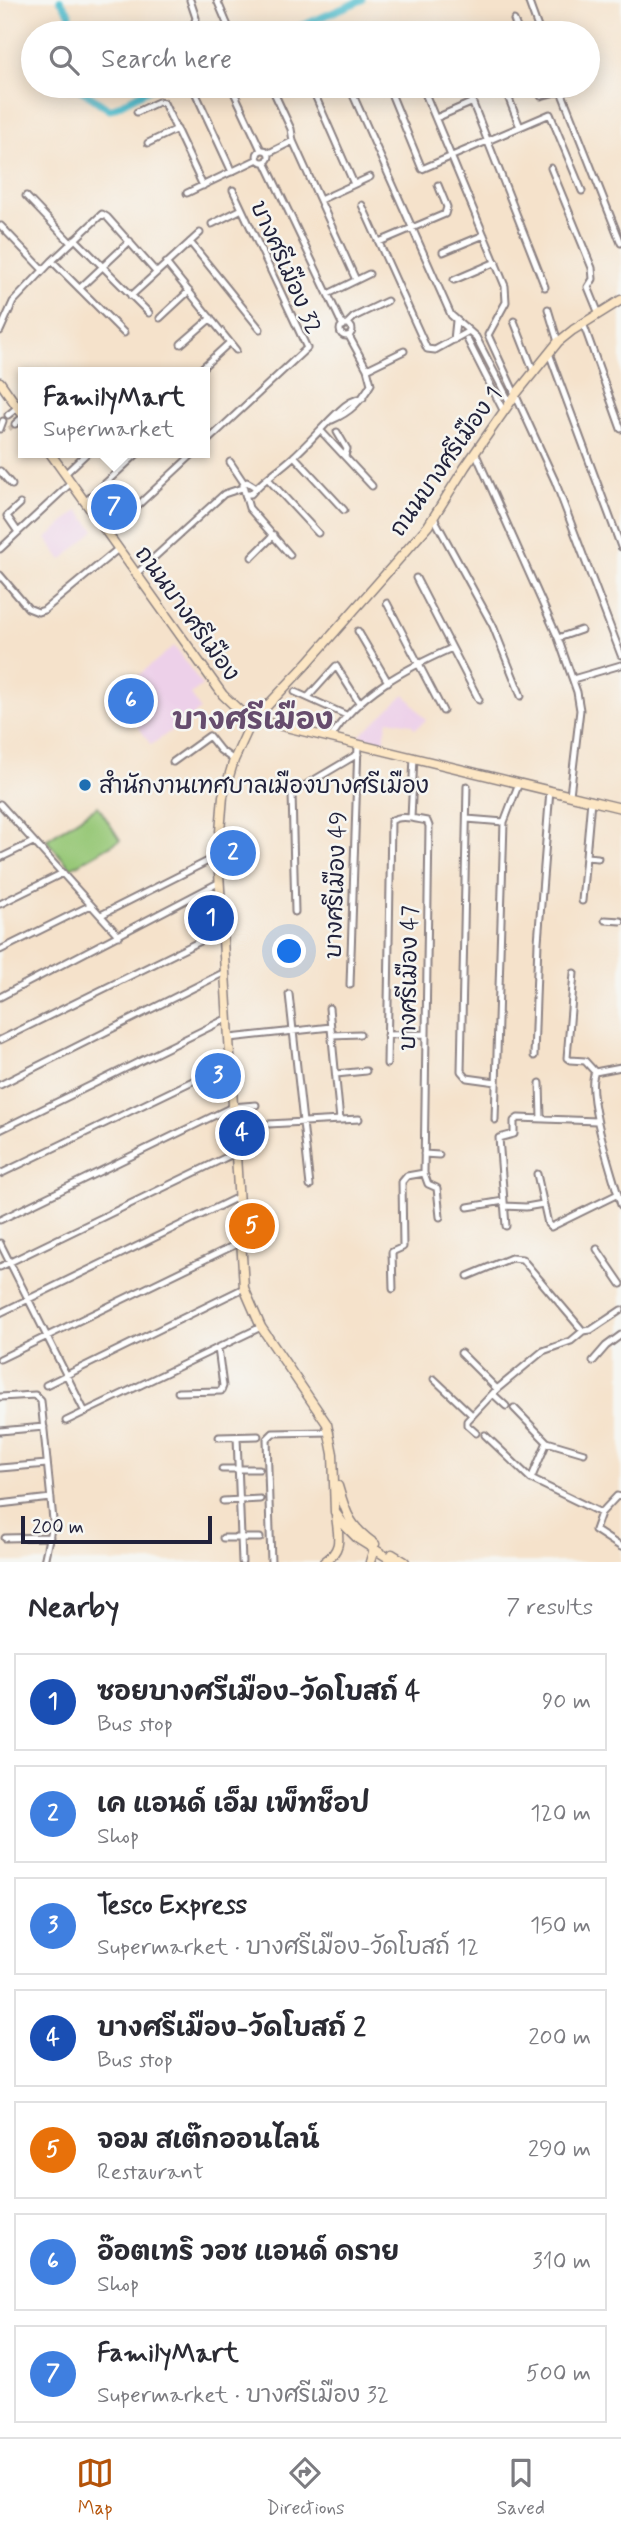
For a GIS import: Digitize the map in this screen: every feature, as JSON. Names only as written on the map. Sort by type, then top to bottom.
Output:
[{"type":"street","points":[[190,0],[195,21]]},
{"type":"street","points":[[217,0],[226,21]]},
{"type":"street","points":[[528,0],[536,21]]},
{"type":"street","points":[[198,98],[232,172]]},
{"type":"street","points":[[237,98],[261,150],[268,153],[293,141]]},
{"type":"street","points":[[277,98],[291,129],[293,141],[356,280]]},
{"type":"street","points":[[316,98],[354,184]]},
{"type":"street","points":[[354,98],[451,315],[476,337],[510,403]]},
{"type":"street","points":[[393,98],[422,169],[550,114],[582,191]]},
{"type":"street","points":[[428,98],[506,286],[507,297],[488,335],[555,481],[621,655]]},
{"type":"street","points":[[471,98],[545,287]]},
{"type":"street","points":[[509,98],[520,127]]},
{"type":"street","points":[[563,98],[621,243]]},
{"type":"street","points":[[137,112],[162,101],[203,186]]},
{"type":"street","points":[[436,118],[473,102]]},
{"type":"street","points":[[148,143],[177,129]]},
{"type":"street","points":[[243,489],[251,494],[255,487],[268,479],[332,420],[343,416],[363,398],[371,384],[367,369],[349,335],[352,329],[345,325],[328,294],[258,153],[261,150]]},
{"type":"street","points":[[187,193],[232,172],[269,159],[268,153]]},
{"type":"street","points":[[551,168],[592,268],[593,279],[588,287],[599,314]]},
{"type":"street","points":[[320,200],[370,177]]},
{"type":"street","points":[[379,242],[444,214],[447,207],[438,186]]},
{"type":"street","name":"บางศรีเมือง 32","points":[[210,438],[307,348],[233,190]]},
{"type":"street","points":[[26,196],[149,313]]},
{"type":"street","points":[[362,205],[426,349],[435,350],[470,331]]},
{"type":"street","points":[[212,224],[242,209]]},
{"type":"street","points":[[2,323],[13,302],[99,216],[104,215],[156,272]]},
{"type":"street","points":[[1,226],[43,270]]},
{"type":"street","points":[[131,296],[200,233]]},
{"type":"street","points":[[443,252],[484,235]]},
{"type":"street","points":[[80,288],[130,241]]},
{"type":"street","points":[[190,242],[260,329]]},
{"type":"street","points":[[52,261],[124,333]]},
{"type":"street","points":[[454,280],[496,262]]},
{"type":"street","points":[[166,263],[236,350]]},
{"type":"street","points":[[328,294],[369,274]]},
{"type":"street","points":[[160,318],[189,292]]},
{"type":"street","points":[[345,325],[354,317],[387,301]]},
{"type":"street","name":"ถนนบางศรีเมือง 1","points":[[330,1432],[261,1327],[244,1288],[218,856],[223,796],[234,761],[254,719],[303,668],[434,518],[475,452],[516,394],[558,342],[583,323],[620,303]]},
{"type":"street","points":[[548,309],[558,342]]},
{"type":"street","points":[[181,344],[211,318]]},
{"type":"street","points":[[454,340],[456,321]]},
{"type":"street","points":[[514,321],[534,372]]},
{"type":"street","points":[[583,323],[618,408],[621,429]]},
{"type":"street","points":[[467,339],[504,412]]},
{"type":"street","points":[[203,367],[229,343]]},
{"type":"street","points":[[367,369],[404,351]]},
{"type":"street","points":[[549,353],[621,547]]},
{"type":"street","points":[[1,384],[18,409]]},
{"type":"street","points":[[8,415],[18,413]]},
{"type":"street","points":[[15,424],[18,418]]},
{"type":"street","points":[[3,421],[0,429],[9,429]]},
{"type":"street","points":[[321,431],[372,486]]},
{"type":"street","points":[[337,432],[347,449],[345,456]]},
{"type":"street","points":[[475,452],[558,638],[573,679],[580,709],[570,795]]},
{"type":"street","points":[[294,456],[344,510]]},
{"type":"street","name":"ถนนบางศรีเมือง","points":[[54,458],[183,643],[229,702],[254,719],[621,808]]},
{"type":"street","points":[[65,474],[82,458]]},
{"type":"street","points":[[117,458],[124,466]]},
{"type":"street","points":[[85,502],[133,458]]},
{"type":"street","points":[[107,534],[189,458]]},
{"type":"street","points":[[230,462],[247,504],[290,555]]},
{"type":"street","points":[[0,471],[12,485]]},
{"type":"street","points":[[268,479],[318,533]]},
{"type":"street","points":[[136,575],[224,494],[243,489],[250,482],[255,487]]},
{"type":"street","points":[[0,549],[71,483]]},
{"type":"street","points":[[18,532],[8,516],[20,505]]},
{"type":"street","points":[[434,518],[493,626],[521,696]]},
{"type":"street","points":[[252,557],[274,535]]},
{"type":"street","points":[[0,575],[33,611],[44,610],[118,549]]},
{"type":"street","points":[[416,578],[479,700]]},
{"type":"street","points":[[387,603],[443,711]]},
{"type":"street","points":[[558,638],[581,630]]},
{"type":"street","points":[[358,631],[388,682]]},
{"type":"street","points":[[331,738],[346,715],[388,682],[419,663],[452,648]]},
{"type":"street","points":[[573,679],[621,665]]},
{"type":"street","points":[[308,697],[336,666],[360,704]]},
{"type":"street","points":[[295,692],[346,715]]},
{"type":"street","points":[[173,762],[209,736],[220,750],[234,761]]},
{"type":"street","name":"บางศรีเมือง 49","points":[[350,985],[358,744]]},
{"type":"street","points":[[295,912],[292,793],[358,754]]},
{"type":"street","points":[[387,1064],[387,944],[392,819],[411,818],[414,757]]},
{"type":"street","points":[[495,1120],[504,822],[519,783]]},
{"type":"street","points":[[467,786],[461,1071],[467,1078],[496,1082]]},
{"type":"street","points":[[534,1056],[538,942],[550,790]]},
{"type":"street","points":[[582,901],[591,800]]},
{"type":"street","points":[[1,805],[119,936]]},
{"type":"street","name":"บางศรีเมือง 47","points":[[411,818],[426,821],[429,826],[424,1173]]},
{"type":"street","points":[[467,819],[504,822]]},
{"type":"street","points":[[0,858],[33,842]]},
{"type":"street","points":[[100,915],[218,856]]},
{"type":"street","points":[[586,857],[598,858]]},
{"type":"street","points":[[0,904],[63,873]]},
{"type":"street","points":[[0,989],[2,997],[220,882]]},
{"type":"street","points":[[0,950],[91,905]]},
{"type":"street","points":[[606,920],[621,921]]},
{"type":"street","points":[[0,1040],[223,930]]},
{"type":"street","points":[[0,1085],[225,972]]},
{"type":"street","points":[[574,973],[567,1058],[585,1061],[595,1072]]},
{"type":"street","points":[[289,994],[310,1186]]},
{"type":"street","points":[[329,1008],[340,1120]]},
{"type":"street","points":[[0,1130],[228,1018]]},
{"type":"street","points":[[230,1038],[331,1027]]},
{"type":"street","points":[[332,1035],[360,1034]]},
{"type":"street","points":[[387,1035],[424,1034]]},
{"type":"street","points":[[0,1174],[230,1063]]},
{"type":"street","points":[[595,1072],[621,1067]]},
{"type":"street","points":[[336,1074],[366,1071]]},
{"type":"street","points":[[595,1072],[592,1089],[597,1121],[621,1205]]},
{"type":"street","points":[[540,1083],[541,1119]]},
{"type":"street","points":[[0,1220],[232,1107],[256,1105]]},
{"type":"street","points":[[234,1126],[359,1119]]},
{"type":"street","points":[[506,1226],[499,1138],[514,1134],[515,1119],[597,1121]]},
{"type":"street","points":[[0,1267],[235,1153]]},
{"type":"street","points":[[424,1154],[439,1155]]},
{"type":"street","points":[[394,1289],[392,1252],[403,1247],[402,1182],[407,1176],[424,1173],[428,1184],[437,1188],[440,1217]]},
{"type":"street","points":[[537,1174],[548,1224],[552,1228],[618,1194]]},
{"type":"street","points":[[0,1313],[238,1198]]},
{"type":"street","points":[[468,1207],[504,1203],[526,1207],[543,1204]]},
{"type":"street","points":[[0,1359],[240,1242]]},
{"type":"street","points":[[0,1243],[85,1412]]},
{"type":"street","points":[[597,1249],[621,1284]]},
{"type":"street","points":[[468,1276],[511,1258],[522,1258],[583,1331]]},
{"type":"street","points":[[46,1385],[244,1288]]},
{"type":"street","points":[[475,1433],[466,1424],[472,1415],[543,1351],[571,1341],[583,1331],[590,1330],[621,1310]]},
{"type":"street","points":[[66,1421],[261,1327]]},
{"type":"street","points":[[593,1361],[606,1346],[621,1335]]},
{"type":"street","points":[[178,1392],[221,1391],[223,1386],[218,1348]]},
{"type":"street","points":[[461,1353],[506,1406]]},
{"type":"street","points":[[434,1379],[472,1415]]},
{"type":"street","points":[[0,1397],[38,1396],[41,1401],[52,1520],[44,1562]]},
{"type":"street","points":[[514,1408],[547,1442],[584,1453]]},
{"type":"street","points":[[0,1431],[44,1427]]},
{"type":"street","points":[[271,1562],[267,1439],[273,1433],[330,1432],[339,1544],[337,1550],[324,1562]]},
{"type":"street","points":[[485,1435],[531,1479],[601,1513]]},
{"type":"street","points":[[219,1437],[258,1436]]},
{"type":"street","points":[[237,1437],[242,1562]]},
{"type":"street","points":[[531,1479],[547,1442]]},
{"type":"street","points":[[0,1468],[47,1464]]},
{"type":"street","points":[[222,1469],[259,1469]]},
{"type":"street","points":[[334,1470],[345,1512],[360,1534],[405,1562]]},
{"type":"street","points":[[621,1497],[617,1496],[601,1513],[595,1530],[621,1547]]},
{"type":"street","points":[[0,1504],[51,1498]]},
{"type":"street","points":[[223,1501],[260,1499]]},
{"type":"street","points":[[335,1512],[346,1527],[395,1562]]},
{"type":"street","points":[[5,1538],[50,1537]]},
{"type":"street","points":[[223,1538],[260,1538]]},
{"type":"street","points":[[370,1562],[374,1549]]},
{"type":"shaded area","points":[[78,510],[95,530],[62,560],[46,539]]},
{"type":"shaded area","points":[[174,646],[202,685],[191,694],[200,710],[151,745],[116,694]]},
{"type":"shaded area","points":[[405,694],[426,720],[415,729],[411,724],[388,720],[383,742],[359,736]]},
{"type":"green space","points":[[98,806],[120,840],[71,868],[46,840]]},
{"type":"waterway","points":[[60,0],[70,14],[68,21]]},
{"type":"waterway","points":[[313,21],[362,0]]},
{"type":"waterway","points":[[92,98],[110,110],[132,98]]},
{"type":"tunnel","points":[[9,429],[15,424]]},
{"type":"place","name":"FamilyMart","points":[[114,507]]},
{"type":"place","name":"อ๊อตเทริ วอช แอนด์ ดราย","points":[[131,701]]},
{"type":"place","name":"สำนักงานเทศบาลเมืองบางศรีเมือง","points":[[85,785]]},
{"type":"place","name":"เค แอนด์ เอ็ม เพ็ทช็อป","points":[[233,853]]},
{"type":"place","name":"ซอยบางศรีเมือง-วัดโบสถ์ 4","points":[[211,918]]},
{"type":"place","name":"Tesco Express","points":[[218,1076]]},
{"type":"place","name":"บางศรีเมือง-วัดโบสถ์ 2","points":[[242,1133]]},
{"type":"place","name":"จอม สเต๊กออนไลน์","points":[[252,1226]]},
{"type":"district","name":"บางศรีเมือง","points":[[253,719]]}]
